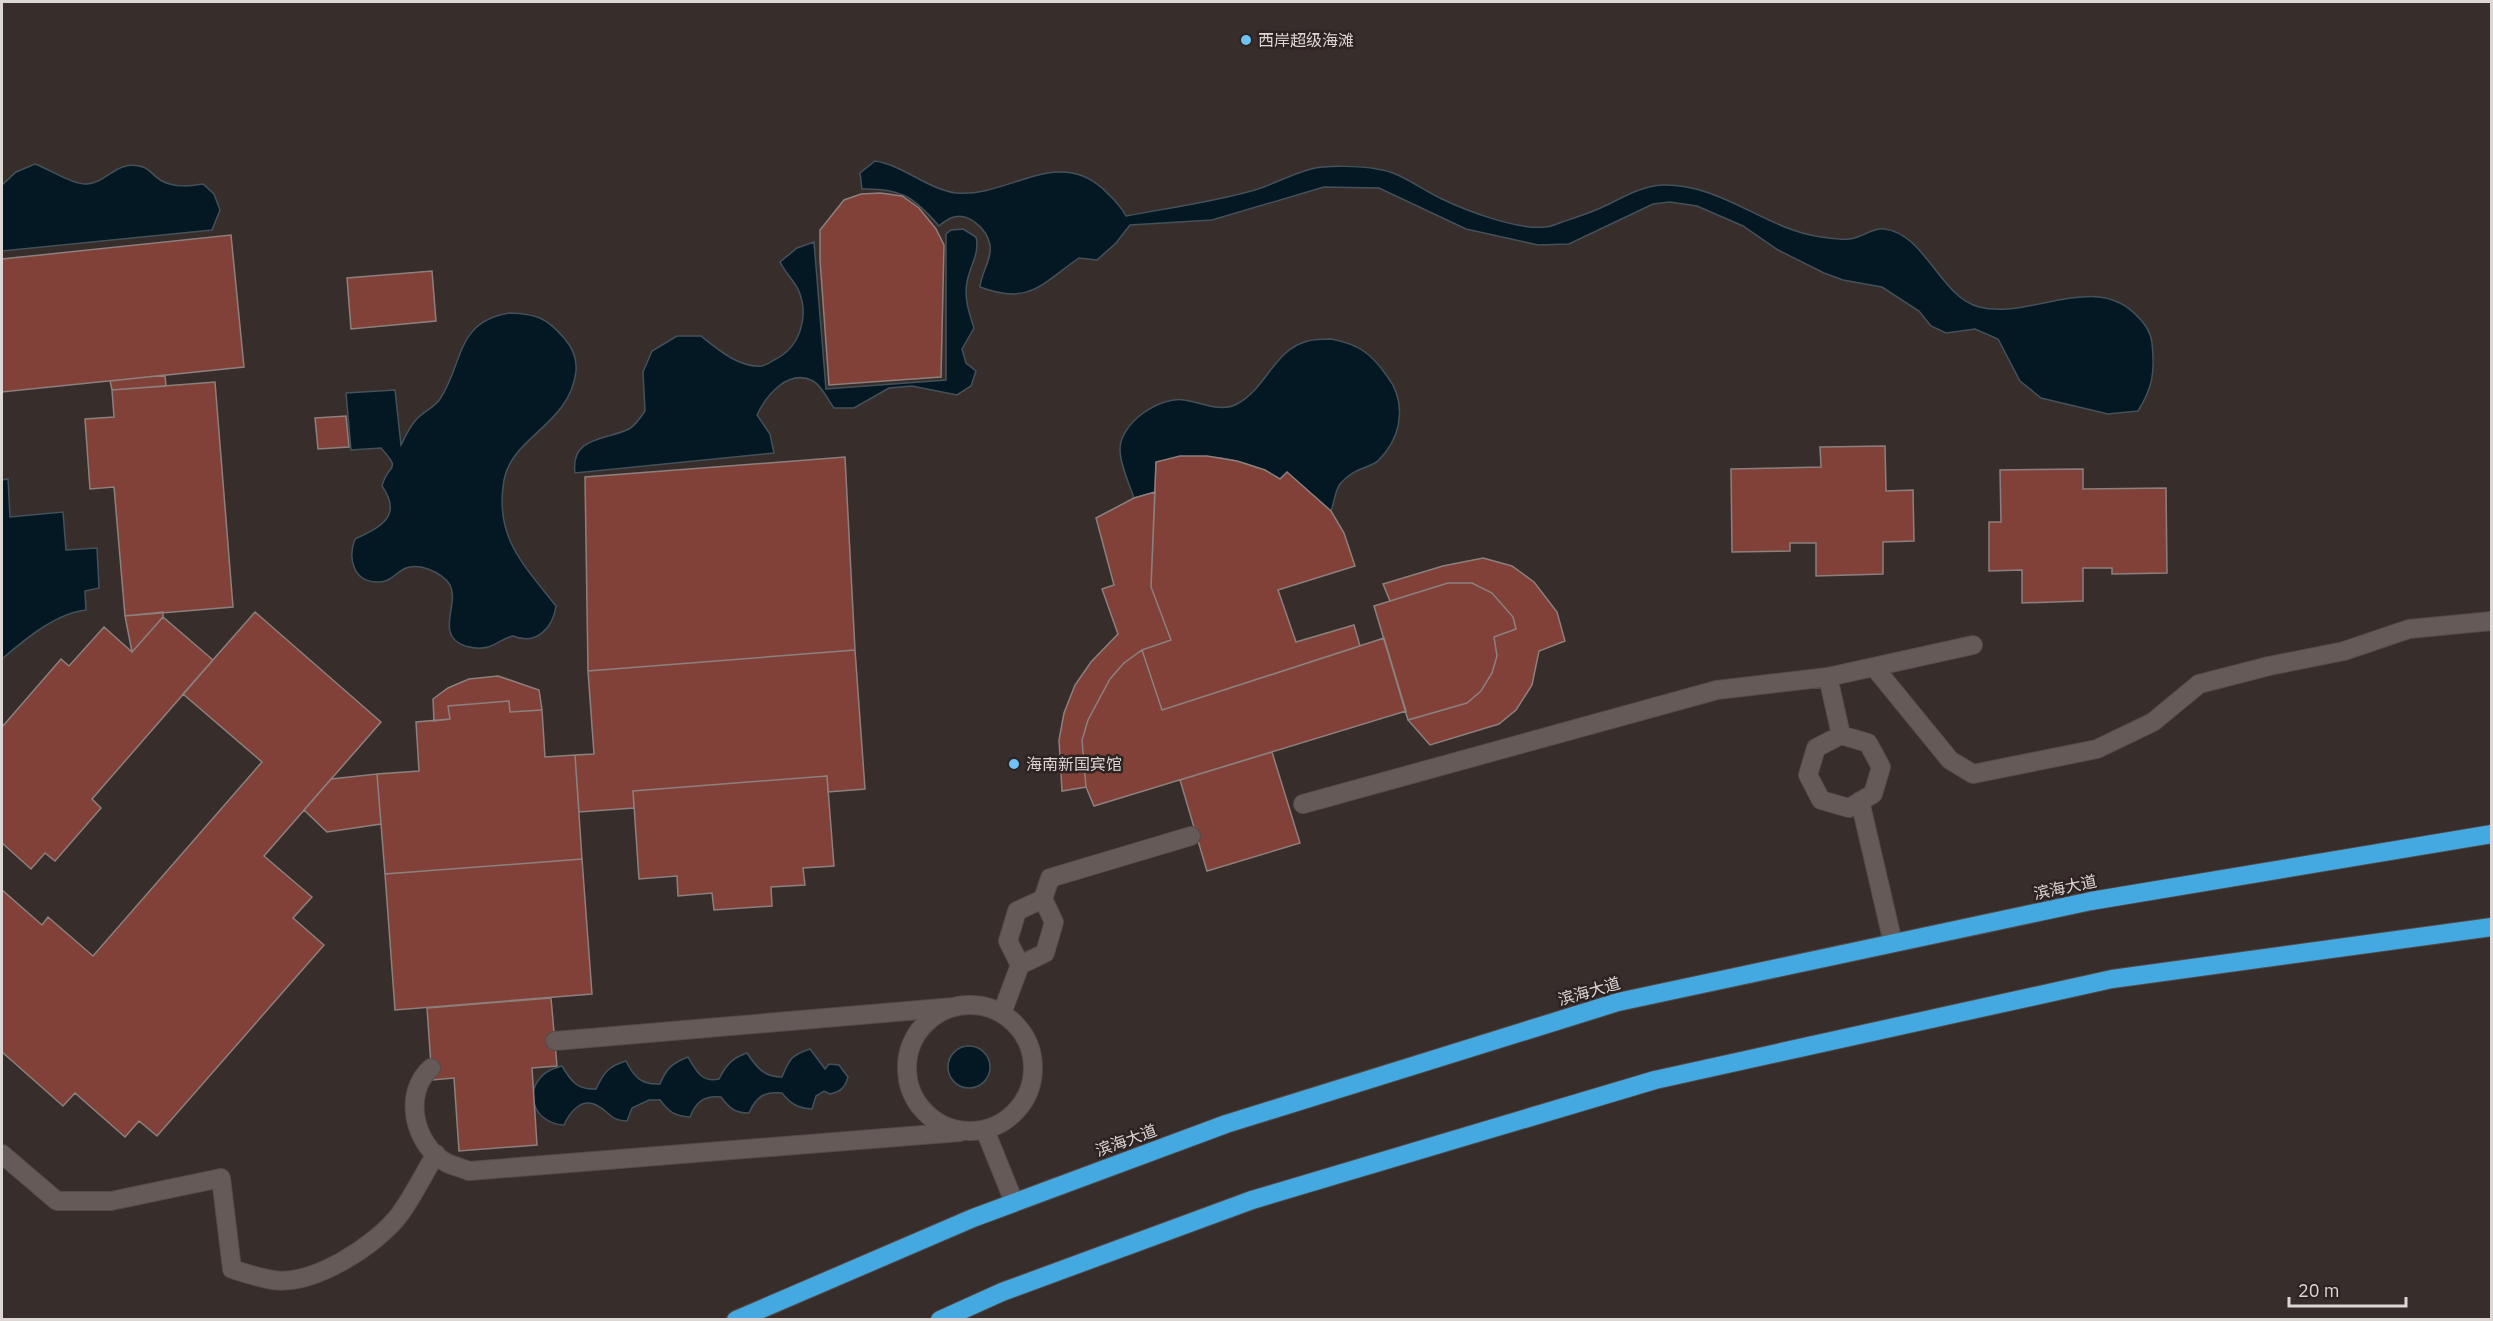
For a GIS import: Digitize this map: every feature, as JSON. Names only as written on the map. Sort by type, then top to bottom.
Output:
[{"type":"highway","name":"滨海大道","points":[[736,1320],[973,1218],[1226,1124],[1618,1002],[2091,900],[2492,834]]},
{"type":"highway","points":[[940,1320],[1002,1292],[1252,1200],[1655,1080],[2112,979],[2492,927]]},
{"type":"lane","points":[[1874,667],[1950,760],[1973,774],[2097,749],[2153,722],[2199,684],[2269,666],[2344,651],[2409,629],[2492,621]]},
{"type":"lane","points":[[1304,804],[1717,690],[1828,677],[1973,645]]},
{"type":"lane","points":[[1828,677],[1841,735]]},
{"type":"lane","points":[[1841,735],[1868,743],[1881,767],[1873,794],[1849,808],[1821,800],[1808,775],[1816,748],[1841,735]]},
{"type":"lane","points":[[1860,801],[1893,944]]},
{"type":"lane","points":[[1002,1013],[1020,965],[1045,953],[1054,922],[1043,899],[1050,878],[1191,837]]},
{"type":"lane","points":[[1020,965],[1008,941],[1017,911],[1043,899]]},
{"type":"lane","points":[[431,1068],[423,1075],[415,1098],[416,1123],[427,1145],[436,1154],[446,1162],[469,1171],[985,1130],[1007,1120],[1024,1101],[1033,1077],[1031,1052],[1021,1030],[1002,1013],[979,1005],[555,1041]]},
{"type":"lane","points":[[954,1007],[932,1018],[915,1036],[907,1060],[907,1076],[918,1107],[937,1123],[960,1132]]},
{"type":"lane","points":[[985,1130],[1014,1202]]},
{"type":"lane","points":[[2,1154],[57,1200],[111,1201],[221,1178],[232,1269],[274,1280],[307,1276],[333,1266],[370,1245],[400,1214],[436,1154]]},
{"type":"water","points":[[875,161],[895,167],[945,191],[956,193],[975,193],[1031,177],[1067,172],[1085,177],[1102,188],[1126,216],[1239,194],[1317,168],[1344,166],[1386,171],[1465,209],[1507,223],[1534,227],[1554,225],[1596,210],[1648,187],[1663,185],[1685,187],[1724,199],[1800,232],[1821,237],[1850,239],[1880,229],[1898,233],[1911,241],[1953,291],[1965,301],[1979,307],[2018,308],[2079,297],[2099,297],[2117,302],[2134,313],[2148,330],[2153,353],[2152,379],[2138,411],[2108,414],[2041,398],[2020,381],[1998,339],[1975,329],[1946,333],[1931,326],[1919,311],[1882,287],[1843,280],[1824,273],[1778,250],[1743,226],[1697,206],[1670,202],[1653,204],[1569,244],[1538,245],[1466,229],[1379,188],[1324,187],[1212,220],[1130,225],[1116,243],[1097,260],[1079,258],[1045,283],[1024,293],[997,292],[980,287],[990,251],[988,239],[981,228],[970,219],[957,216],[939,226],[922,208],[906,196],[887,190],[862,189],[860,173]]},
{"type":"water","points":[[35,164],[81,184],[95,182],[126,166],[143,167],[159,180],[172,185],[203,184],[214,194],[220,210],[212,230],[2,251],[2,185],[16,172]]},
{"type":"water","points":[[963,229],[976,237],[977,243],[966,288],[967,305],[974,328],[962,349],[966,363],[976,371],[971,386],[957,395],[912,386],[889,388],[854,408],[834,408],[816,383],[804,378],[795,378],[772,392],[757,415],[770,434],[774,453],[575,473],[578,452],[584,446],[592,441],[629,429],[640,419],[645,411],[643,372],[652,351],[677,336],[701,336],[729,357],[753,366],[762,366],[783,355],[790,348],[800,330],[803,310],[798,289],[780,262],[797,248],[814,242],[826,389],[946,380],[946,234],[951,230]]},
{"type":"water","points":[[509,313],[534,316],[552,325],[570,346],[576,362],[572,389],[563,405],[518,452],[509,465],[504,480],[502,500],[503,518],[514,549],[522,563],[556,606],[551,621],[542,633],[529,638],[513,636],[488,647],[474,648],[456,641],[451,634],[449,627],[452,593],[450,585],[440,575],[428,569],[410,567],[390,579],[378,582],[362,578],[357,573],[352,561],[355,539],[381,525],[390,513],[388,496],[382,486],[393,465],[381,448],[351,450],[346,393],[395,390],[401,445],[415,421],[440,399],[470,335],[479,325]]},
{"type":"water","points":[[1316,339],[1331,339],[1356,347],[1375,361],[1397,394],[1399,415],[1395,434],[1385,453],[1376,462],[1344,479],[1340,484],[1331,511],[1287,473],[1280,479],[1251,465],[1220,458],[1188,457],[1156,462],[1155,492],[1134,498],[1123,468],[1120,449],[1127,430],[1143,413],[1164,402],[1174,400],[1217,407],[1237,404],[1256,389],[1279,360],[1296,345]]},
{"type":"water","points":[[8,479],[10,517],[63,512],[66,550],[97,548],[99,588],[85,591],[86,610],[63,616],[52,622],[30,636],[2,659],[2,480]]},
{"type":"water","points":[[969,1046],[984,1052],[990,1067],[984,1082],[969,1088],[954,1082],[948,1067],[954,1052]]},
{"type":"water","points":[[810,1049],[825,1069],[829,1064],[839,1065],[848,1077],[844,1087],[839,1091],[830,1094],[824,1091],[816,1096],[812,1109],[791,1103],[782,1093],[770,1093],[761,1096],[749,1113],[733,1110],[721,1097],[705,1098],[695,1107],[690,1117],[672,1113],[660,1100],[649,1100],[632,1108],[627,1121],[617,1119],[598,1106],[587,1103],[577,1107],[564,1125],[547,1120],[541,1115],[533,1101],[533,1093],[541,1077],[550,1070],[562,1066],[575,1084],[584,1088],[596,1089],[607,1071],[626,1061],[639,1079],[648,1083],[660,1084],[670,1067],[688,1057],[700,1075],[713,1080],[719,1079],[733,1060],[747,1053],[762,1071],[782,1077],[792,1059]]},
{"type":"building","points":[[880,193],[902,196],[919,208],[936,229],[944,245],[941,377],[829,385],[820,230],[844,200],[861,194]]},
{"type":"building","points":[[231,235],[244,367],[2,392],[2,259]]},
{"type":"building","points":[[432,271],[436,321],[351,329],[347,278]]},
{"type":"building","points":[[165,375],[166,386],[112,390],[110,381]]},
{"type":"building","points":[[215,382],[233,607],[125,616],[114,487],[90,489],[85,419],[114,417],[112,390]]},
{"type":"building","points":[[346,416],[349,447],[318,449],[315,418]]},
{"type":"building","points":[[1885,446],[1886,491],[1913,490],[1914,541],[1883,542],[1883,574],[1816,576],[1816,543],[1790,543],[1790,551],[1732,552],[1731,469],[1821,467],[1820,447]]},
{"type":"building","points":[[1180,456],[1207,456],[1237,461],[1265,470],[1280,479],[1287,472],[1331,511],[1344,533],[1355,566],[1278,590],[1296,642],[1354,625],[1360,646],[1162,710],[1142,650],[1171,640],[1151,587],[1156,462]]},
{"type":"building","points":[[845,457],[855,650],[588,671],[585,477]]},
{"type":"building","points":[[2083,469],[2083,489],[2166,488],[2167,573],[2112,574],[2112,568],[2083,568],[2083,601],[2022,603],[2022,570],[1989,571],[1989,522],[2001,522],[2000,470]]},
{"type":"building","points":[[1155,492],[1151,587],[1171,640],[1142,650],[1124,663],[1110,679],[1088,720],[1082,740],[1086,787],[1062,791],[1059,740],[1064,713],[1075,685],[1091,662],[1118,634],[1102,589],[1114,585],[1096,518],[1134,498]]},
{"type":"building","points":[[1483,558],[1512,566],[1534,582],[1557,612],[1565,641],[1539,651],[1532,685],[1516,710],[1499,724],[1430,745],[1408,720],[1467,703],[1481,691],[1492,673],[1497,656],[1494,637],[1516,629],[1513,617],[1492,593],[1472,583],[1448,583],[1390,601],[1383,584],[1443,566]]},
{"type":"building","points":[[1448,583],[1472,583],[1492,593],[1513,617],[1516,629],[1494,637],[1497,656],[1492,673],[1481,691],[1467,703],[1408,720],[1374,606]]},
{"type":"building","points":[[163,612],[163,617],[132,652],[125,616]]},
{"type":"building","points":[[255,612],[381,722],[264,856],[312,897],[293,918],[324,945],[157,1136],[139,1121],[125,1137],[75,1093],[63,1106],[2,1052],[2,890],[42,925],[48,917],[93,956],[262,762],[183,694]]},
{"type":"building","points":[[163,617],[213,660],[92,799],[101,808],[55,861],[45,853],[31,869],[2,843],[2,727],[61,659],[69,666],[104,627],[132,652]]},
{"type":"building","points":[[1384,638],[1406,711],[1094,806],[1086,787],[1082,740],[1088,720],[1110,679],[1124,663],[1142,650],[1162,710]]},
{"type":"building","points":[[855,650],[865,789],[828,792],[827,776],[633,791],[634,808],[579,812],[575,755],[594,754],[588,671]]},
{"type":"building","points":[[498,676],[539,690],[542,710],[510,712],[509,701],[448,706],[450,719],[434,721],[433,699],[448,688],[469,679]]},
{"type":"building","points":[[509,701],[510,712],[542,710],[545,757],[575,755],[582,859],[385,874],[377,774],[419,771],[416,722],[450,719],[448,706]]},
{"type":"building","points":[[1272,752],[1300,843],[1207,871],[1180,780]]},
{"type":"building","points":[[377,774],[381,824],[327,832],[304,810],[331,779]]},
{"type":"building","points":[[827,776],[834,866],[803,868],[805,885],[771,887],[772,906],[714,910],[712,893],[678,896],[677,876],[639,879],[633,791]]},
{"type":"building","points":[[582,859],[592,994],[395,1010],[385,874]]},
{"type":"building","points":[[551,998],[557,1066],[532,1068],[537,1145],[459,1151],[454,1078],[432,1080],[427,1008]]},
{"type":"place","name":"西岸超级海滩","points":[[1246,40]]},
{"type":"place","name":"海南新国宾馆","points":[[1014,764]]}]
